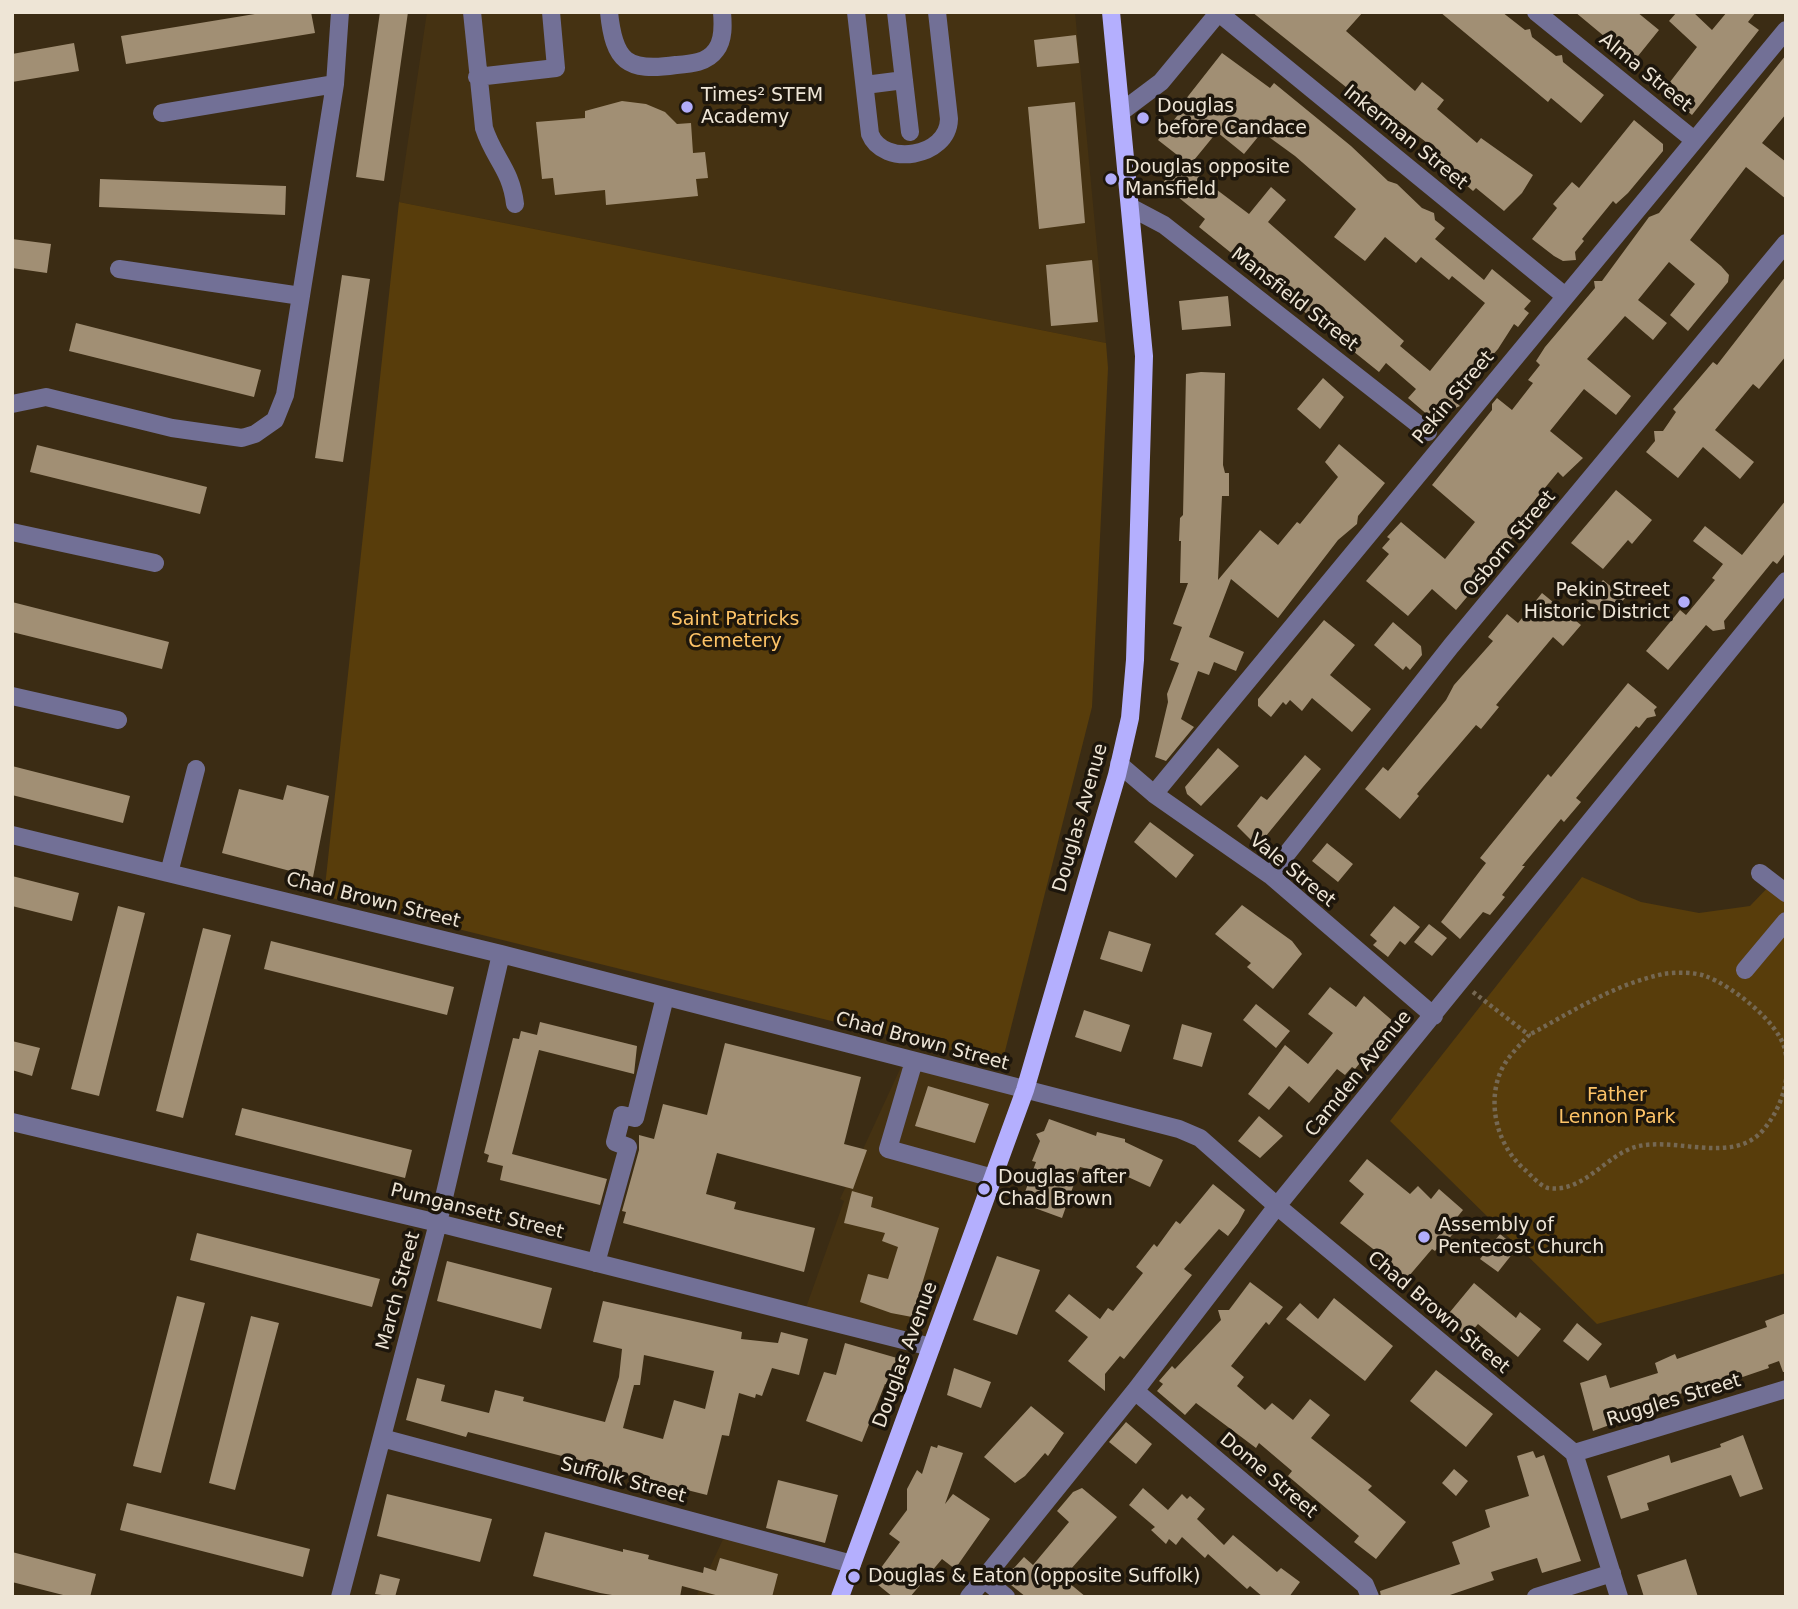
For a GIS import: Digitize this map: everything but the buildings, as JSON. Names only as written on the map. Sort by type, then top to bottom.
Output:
[{"type":"main road","name":"Douglas Avenue","points":[[840,1597],[1025,1090],[1119,764],[1129,718],[1135,660],[1144,376],[1111,12]]},
{"type":"street","points":[[14,410],[46,397],[204,435],[242,438],[255,434],[275,420],[285,395],[335,84],[340,12]]},
{"type":"street","points":[[472,12],[484,128],[491,146],[511,179],[515,204]]},
{"type":"street","points":[[477,77],[556,68],[551,12]]},
{"type":"street","points":[[608,12],[611,34],[618,53],[632,65],[649,69],[694,63],[710,56],[720,40],[722,12]]},
{"type":"street","points":[[856,12],[870,134],[882,151],[893,153],[926,150],[941,143],[948,133],[949,119],[937,12]]},
{"type":"street","points":[[896,12],[910,132]]},
{"type":"street","name":"Alma Street","points":[[1536,12],[1694,140]]},
{"type":"street","points":[[1121,112],[1161,82],[1219,13]]},
{"type":"street","name":"Inkerman Street","points":[[1219,13],[1566,296]]},
{"type":"street","name":"Pekin Street","points":[[1154,794],[1786,30]]},
{"type":"street","points":[[864,85],[904,80]]},
{"type":"street","points":[[162,113],[335,84]]},
{"type":"street","name":"Mansfield Street","points":[[1130,207],[1164,225],[1428,432]]},
{"type":"street","name":"Osborn Street","points":[[1270,875],[1410,697],[1786,243]]},
{"type":"street","points":[[120,269],[301,296]]},
{"type":"street","points":[[12,532],[155,563]]},
{"type":"street","name":"Camden Avenue","points":[[969,1597],[1135,1391],[1277,1206],[1786,581]]},
{"type":"street","points":[[12,696],[118,720]]},
{"type":"street","name":"Vale Street","points":[[1119,764],[1154,794],[1270,875],[1434,1016]]},
{"type":"street","points":[[169,873],[196,769]]},
{"type":"street","name":"Chad Brown Street","points":[[12,835],[501,954],[1179,1129],[1200,1138],[1277,1206],[1574,1453]]},
{"type":"street","points":[[1760,873],[1786,893]]},
{"type":"street","points":[[1745,970],[1786,920]]},
{"type":"street","name":"March Street","points":[[340,1597],[438,1223],[501,954]]},
{"type":"street","points":[[596,1263],[628,1147],[615,1142],[622,1115],[635,1118],[665,997]]},
{"type":"street","points":[[914,1061],[888,1149],[993,1178]]},
{"type":"street","name":"Pumgansett Street","points":[[12,1122],[438,1223],[931,1347]]},
{"type":"street","name":"Ruggles Street","points":[[1574,1453],[1786,1389]]},
{"type":"street","name":"Dome Street","points":[[1135,1391],[1365,1585],[1370,1597]]},
{"type":"street","name":"Suffolk Street","points":[[382,1438],[852,1564]]},
{"type":"street","points":[[1574,1453],[1619,1597]]},
{"type":"street","points":[[1536,1597],[1612,1573]]},
{"type":"street","points":[[984,1578],[1006,1597]]},
{"type":"path","points":[[1664,974],[1704,975],[1749,1003],[1769,1024],[1785,1049],[1785,1092],[1762,1132],[1737,1144],[1713,1149],[1661,1142],[1631,1149],[1568,1188],[1545,1188],[1512,1158],[1500,1138],[1497,1119],[1495,1096],[1500,1072],[1529,1035],[1595,996],[1664,974]]},
{"type":"path","points":[[1468,999],[1474,992],[1529,1035]]},
{"type":"shaded area","name":"Times² STEM Academy","points":[[427,12],[1075,12],[1106,343],[399,202]]},
{"type":"shaded area","points":[[906,1056],[1029,1086],[933,1343],[803,1316],[844,1201],[840,1199]]},
{"type":"shaded area","points":[[725,1535],[846,1563],[837,1597],[696,1597]]},
{"type":"green space","name":"Saint Patricks Cemetery","points":[[399,202],[1106,343],[1108,368],[1092,707],[1002,1063],[324,896]]},
{"type":"green space","name":"Father Lennon Park","points":[[1582,877],[1641,902],[1699,913],[1750,906],[1774,881],[1786,882],[1786,1273],[1597,1324],[1390,1121]]},
{"type":"place","name":"Times² STEM Academy","points":[[687,107]]},
{"type":"place","name":"Douglas before Candace","points":[[1143,118]]},
{"type":"place","name":"Douglas opposite Mansfield","points":[[1111,179]]},
{"type":"place","name":"Pekin Street Historic District","points":[[1684,602]]},
{"type":"place","name":"Douglas after Chad Brown","points":[[984,1189]]},
{"type":"place","name":"Assembly of Pentecost Church","points":[[1424,1237]]},
{"type":"place","name":"Douglas & Eaton (opposite Suffolk)","points":[[854,1577]]}]
